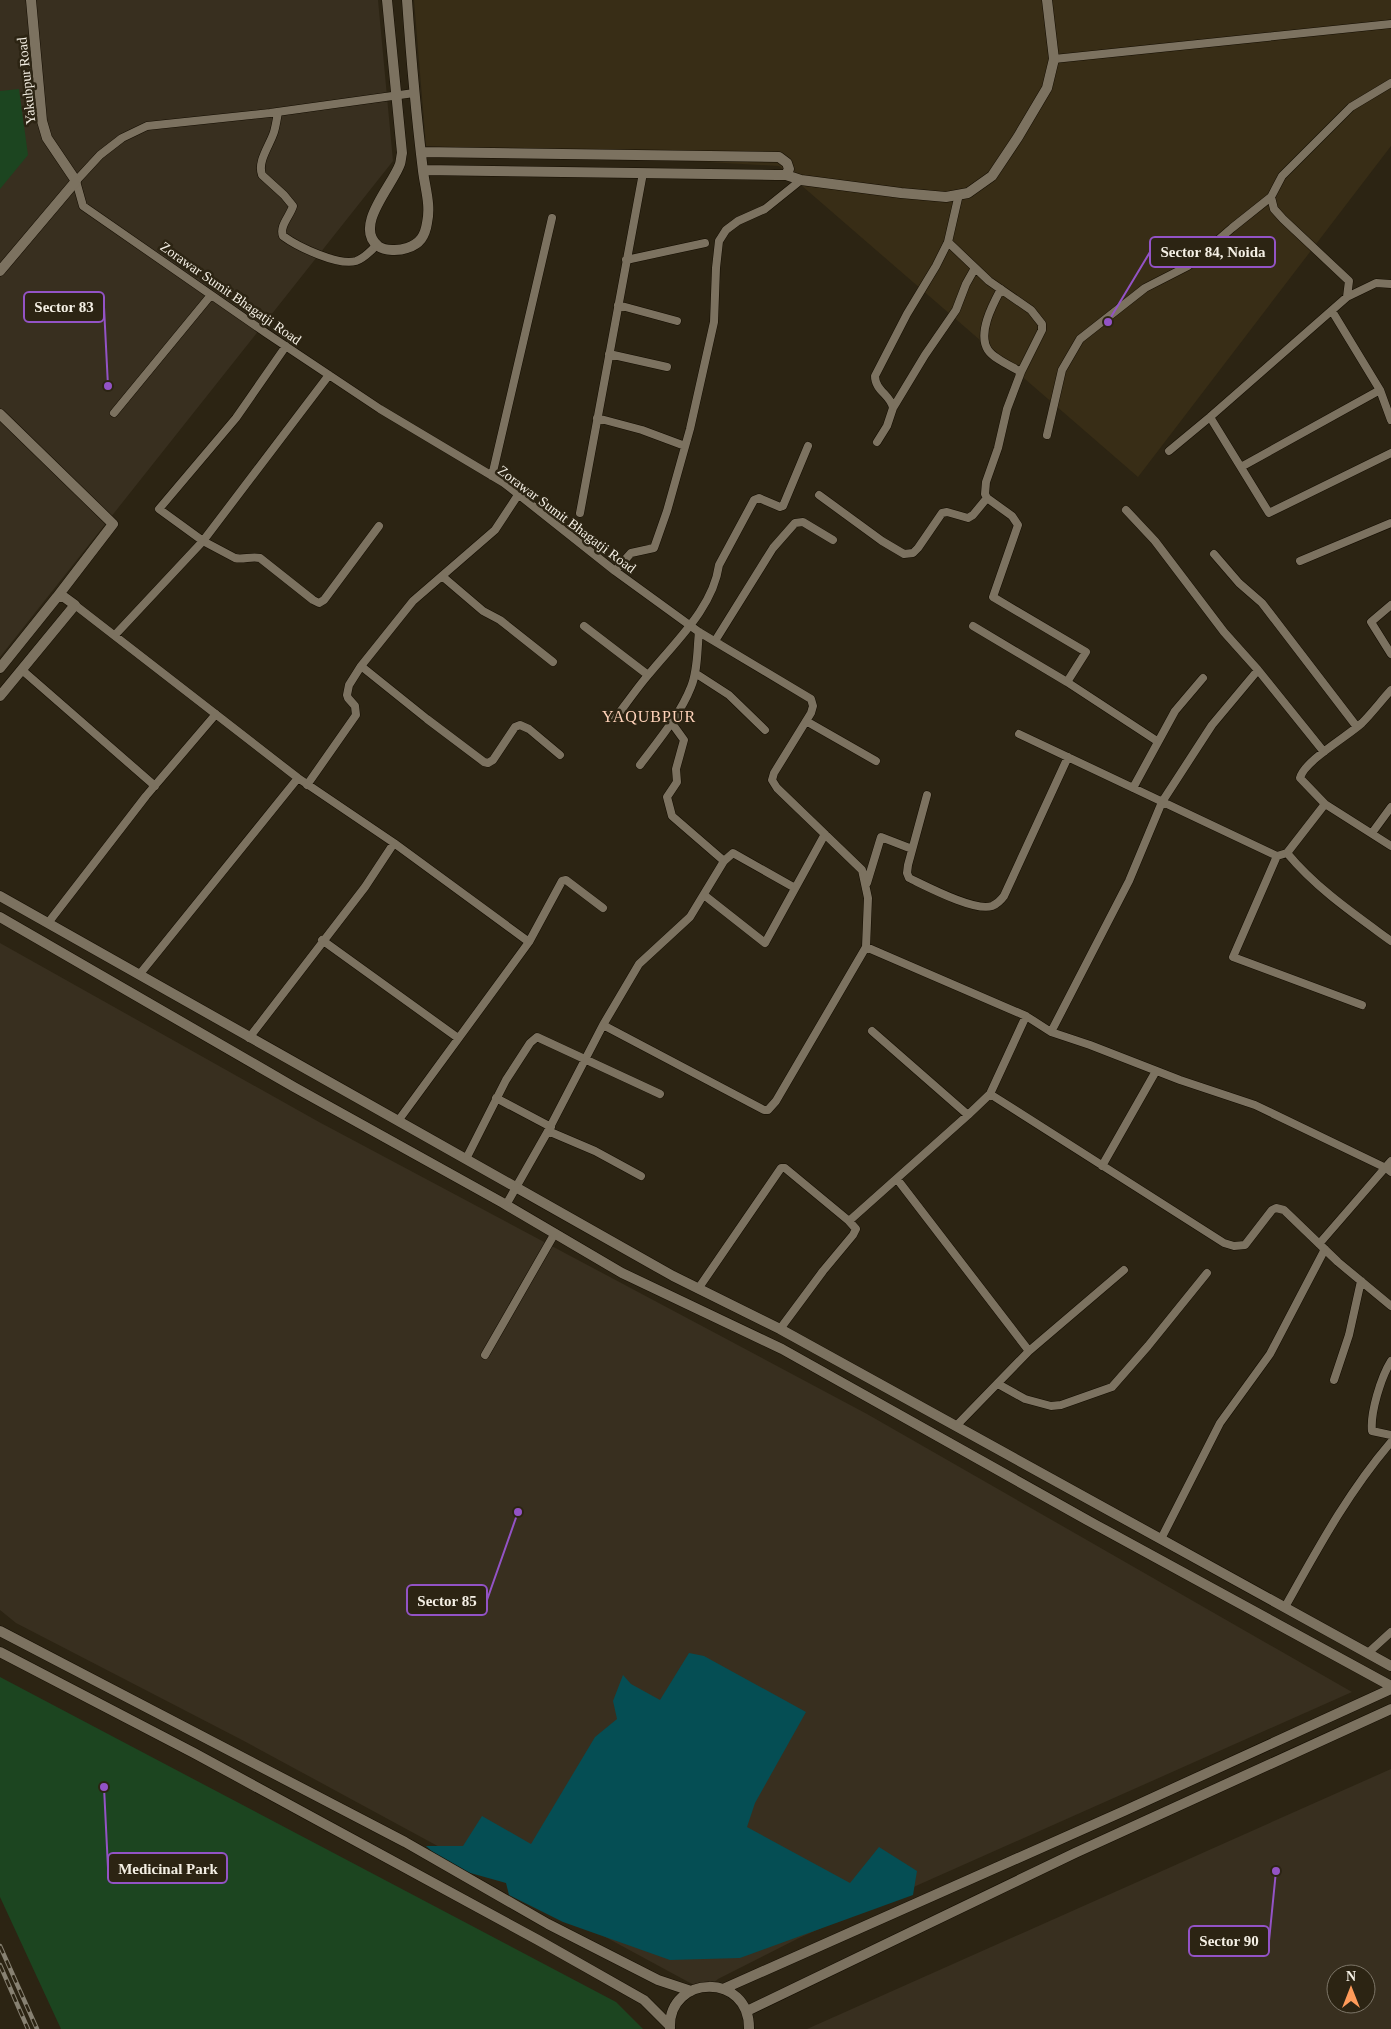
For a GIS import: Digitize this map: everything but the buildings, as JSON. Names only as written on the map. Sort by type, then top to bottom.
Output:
[{"type":"street","name":"Yakubpur Road","points":[[31,0],[42,121],[47,138],[76,181]]},
{"type":"street","points":[[387,0],[402,153],[400,164],[372,214],[370,228],[372,240],[380,248],[390,249],[403,249],[416,245],[422,238],[428,223],[428,199],[422,170],[406,0]]},
{"type":"street","points":[[422,170],[786,175],[800,180],[901,193],[946,197],[968,193],[992,176],[1018,138],[1046,88],[1054,59],[1047,0]]},
{"type":"street","points":[[1054,59],[1391,24]]},
{"type":"street","points":[[1046,435],[1062,370],[1080,339],[1146,288],[1188,266],[1271,197],[1282,176],[1351,107],[1391,83]]},
{"type":"street","points":[[0,271],[100,155],[122,138],[147,126],[278,112],[414,93]]},
{"type":"street","points":[[278,112],[274,132],[260,171],[292,202],[293,206],[281,232],[283,236],[327,257],[347,262],[365,257],[377,245]]},
{"type":"street","points":[[421,152],[779,157],[787,163],[789,169],[786,175]]},
{"type":"street","points":[[580,513],[643,173]]},
{"type":"street","points":[[615,571],[631,553],[654,548],[667,511],[685,446],[714,322],[719,241],[726,230],[765,209],[800,180]]},
{"type":"street","name":"Zorawar Sumit Bhagatji Road","points":[[76,181],[83,206],[380,409],[492,476],[615,571],[699,632],[811,699],[813,706],[806,721],[774,773],[772,780],[777,788],[862,870],[868,898],[866,947]]},
{"type":"street","points":[[893,408],[889,399],[877,386],[875,376],[907,314],[948,242],[959,194]]},
{"type":"street","points":[[1271,197],[1274,209],[1283,219],[1349,281],[1347,297]]},
{"type":"street","points":[[492,476],[552,218]]},
{"type":"street","points":[[948,242],[975,268],[1031,310],[1042,324],[1038,340],[1021,372],[1007,408],[998,448],[986,482],[985,494],[987,498],[1012,516],[1018,525],[993,597],[1086,652],[1067,682]]},
{"type":"street","points":[[626,260],[705,243]]},
{"type":"street","points":[[877,442],[887,426],[893,408],[925,355],[956,310],[966,284],[975,268]]},
{"type":"street","points":[[1169,451],[1332,312],[1347,297],[1376,283],[1391,284]]},
{"type":"street","points":[[1001,289],[986,318],[986,346],[991,354],[1021,372]]},
{"type":"street","points":[[114,413],[211,295]]},
{"type":"street","points":[[618,305],[677,320]]},
{"type":"street","points":[[1332,312],[1380,390],[1391,420]]},
{"type":"street","points":[[286,346],[236,418],[159,509],[203,541],[235,558],[240,559],[253,556],[260,558],[319,603],[324,600],[379,526]]},
{"type":"street","points":[[609,354],[667,366]]},
{"type":"street","points":[[115,635],[203,541],[330,375]]},
{"type":"street","points":[[1241,467],[1380,390]]},
{"type":"street","points":[[0,414],[113,524],[0,668]]},
{"type":"street","points":[[1210,417],[1269,514],[1391,453]]},
{"type":"street","points":[[597,418],[642,430],[685,446]]},
{"type":"street","points":[[614,720],[648,675],[690,625],[705,602],[718,574],[719,565],[754,500],[759,498],[782,507],[808,446]]},
{"type":"street","points":[[307,785],[356,715],[355,706],[347,695],[349,685],[361,666],[413,601],[495,530],[518,495]]},
{"type":"street","points":[[819,495],[882,541],[904,554],[913,553],[918,548],[942,513],[947,512],[968,518],[987,498]]},
{"type":"street","points":[[1126,510],[1155,541],[1224,632],[1258,670],[1324,752]]},
{"type":"street","points":[[715,641],[773,548],[794,523],[803,522],[833,540]]},
{"type":"street","points":[[1300,561],[1391,523]]},
{"type":"street","points":[[1214,554],[1238,583],[1262,603],[1357,727]]},
{"type":"street","points":[[442,576],[482,611],[500,620],[553,662]]},
{"type":"street","points":[[57,597],[64,597],[115,635],[307,785],[394,843],[529,942]]},
{"type":"street","points":[[0,696],[75,605]]},
{"type":"street","points":[[1391,605],[1371,622],[1391,654]]},
{"type":"street","points":[[584,626],[648,675]]},
{"type":"street","points":[[973,626],[1067,682],[1157,741]]},
{"type":"street","points":[[640,765],[671,722],[692,686],[699,632]]},
{"type":"street","points":[[361,666],[484,762],[488,763],[493,760],[515,727],[520,725],[529,729],[560,755]]},
{"type":"street","points":[[22,670],[155,786]]},
{"type":"street","points":[[1052,1032],[1129,881],[1162,802],[1212,725],[1258,670]]},
{"type":"street","points":[[694,673],[729,695],[765,730]]},
{"type":"street","points":[[1133,788],[1175,711],[1203,678]]},
{"type":"street","points":[[1391,690],[1357,727],[1324,752],[1302,772],[1300,778],[1326,804],[1391,846]]},
{"type":"street","points":[[48,923],[155,786],[216,714]]},
{"type":"street","points":[[806,721],[876,761]]},
{"type":"street","points":[[671,722],[684,740],[676,769],[677,782],[667,797],[672,816],[724,861]]},
{"type":"street","points":[[1020,734],[1277,856],[1287,853],[1326,804]]},
{"type":"street","points":[[926,795],[907,873],[909,878],[964,903],[986,907],[993,905],[1004,896],[1068,757]]},
{"type":"street","points":[[139,975],[298,778]]},
{"type":"street","points":[[1372,833],[1391,807]]},
{"type":"street","points":[[704,895],[765,943],[825,834]]},
{"type":"street","points":[[866,885],[881,837],[912,849]]},
{"type":"street","points":[[249,1038],[322,940],[365,887],[394,843]]},
{"type":"street","points":[[506,1205],[549,1129],[603,1025],[639,964],[690,918],[724,861],[734,853],[795,888]]},
{"type":"street","points":[[1287,853],[1305,874],[1391,941]]},
{"type":"street","points":[[1277,856],[1233,957],[1362,1005]]},
{"type":"street","points":[[398,1121],[529,942],[564,880],[602,908]]},
{"type":"street","points":[[0,896],[249,1038],[698,1289],[780,1329],[957,1425],[1391,1666]]},
{"type":"street","points":[[0,917],[294,1087],[506,1205],[622,1273],[782,1349],[1391,1688]]},
{"type":"street","points":[[322,940],[458,1038]]},
{"type":"street","points":[[603,1025],[764,1110],[768,1110],[776,1101],[866,947],[1026,1016],[1052,1032],[1156,1071],[1255,1105],[1389,1167],[1322,1246],[1270,1354],[1220,1423],[1161,1539]]},
{"type":"street","points":[[849,1221],[990,1094],[1026,1016]]},
{"type":"street","points":[[872,1031],[968,1115]]},
{"type":"street","points":[[466,1159],[496,1098],[530,1043],[537,1037],[660,1094]]},
{"type":"street","points":[[1102,1166],[1156,1071]]},
{"type":"street","points":[[990,1094],[1224,1243],[1234,1246],[1245,1245],[1269,1212],[1276,1208],[1284,1210],[1391,1306]]},
{"type":"street","points":[[496,1098],[549,1129],[596,1151],[641,1176]]},
{"type":"street","points":[[698,1289],[781,1168],[785,1168],[849,1221],[856,1229],[780,1329]]},
{"type":"street","points":[[897,1179],[1029,1351]]},
{"type":"street","points":[[485,1355],[555,1234]]},
{"type":"street","points":[[957,1425],[1029,1351],[1124,1270]]},
{"type":"street","points":[[998,1384],[1025,1399],[1051,1406],[1061,1405],[1112,1387],[1207,1273]]},
{"type":"street","points":[[1334,1380],[1349,1335],[1361,1281]]},
{"type":"street","points":[[782,1349],[790,1335]]},
{"type":"street","points":[[1391,1361],[1377,1397],[1371,1425],[1372,1431],[1391,1435]]},
{"type":"street","points":[[1285,1607],[1330,1526],[1374,1462],[1391,1442]]},
{"type":"street","points":[[0,1631],[405,1842],[548,1924],[658,1980],[691,1991]]},
{"type":"street","points":[[1368,1653],[1391,1632]]},
{"type":"street","points":[[0,1652],[194,1753],[538,1940],[644,2000],[670,2027]]},
{"type":"street","points":[[723,1989],[1124,1811],[1391,1688]]},
{"type":"street","points":[[746,2011],[1075,1853],[1391,1709]]},
{"type":"street","points":[[670,2027],[674,2008],[684,1995],[707,1986],[723,1989],[737,1997],[746,2011],[750,2028]]},
{"type":"shaded area","points":[[0,0],[378,0],[393,161],[0,657]]},
{"type":"shaded area","points":[[414,0],[1391,0],[1391,146],[1138,477],[779,166],[426,146]]},
{"type":"shaded area","points":[[0,943],[319,1122],[867,1414],[1352,1692],[799,1938],[718,1979],[705,1991],[244,1741],[16,1623],[0,1610]]},
{"type":"shaded area","points":[[1391,1769],[1391,2029],[807,2029]]},
{"type":"green space","points":[[19,89],[28,155],[0,189],[0,91]]},
{"type":"green space","points":[[0,1677],[616,2002],[643,2029],[61,2029],[0,1897]]},
{"type":"water","points":[[689,1653],[704,1656],[806,1712],[755,1803],[747,1827],[850,1883],[879,1847],[917,1871],[913,1895],[740,1958],[670,1960],[563,1922],[509,1895],[506,1883],[449,1867],[426,1846],[463,1846],[482,1816],[531,1844],[595,1737],[617,1719],[613,1701],[623,1675],[631,1684],[660,1700]]},
{"type":"railway","points":[[0,1946],[37,2029]]},
{"type":"railway","points":[[0,1965],[28,2029]]},
{"type":"place","name":"Sector 84, Noida","points":[[1108,322]]},
{"type":"place","name":"Sector 83","points":[[108,386]]},
{"type":"place","name":"Sector 85","points":[[518,1512]]},
{"type":"place","name":"Medicinal Park","points":[[104,1787]]},
{"type":"place","name":"Sector 90","points":[[1276,1871]]},
{"type":"district","name":"YAQUBPUR","points":[[649,716]]}]
